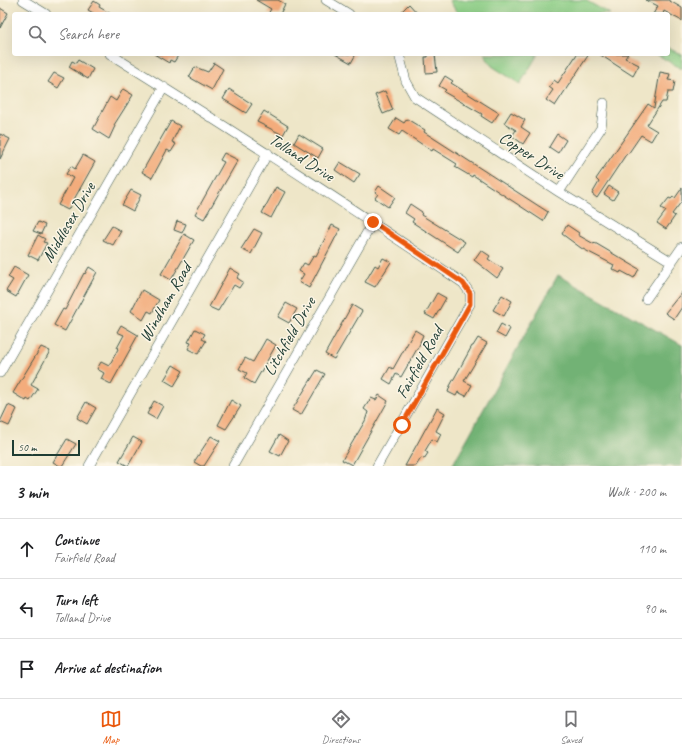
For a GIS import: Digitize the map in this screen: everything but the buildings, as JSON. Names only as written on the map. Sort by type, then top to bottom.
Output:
[{"type":"street","points":[[23,0],[43,12]]},
{"type":"street","points":[[326,0],[346,12]]},
{"type":"street","name":"Tolland Drive","points":[[113,56],[268,153],[373,222],[463,283],[470,293]]},
{"type":"street","name":"Copper Drive","points":[[400,56],[406,81],[415,98],[559,192],[672,262]]},
{"type":"street","name":"Middlesex Drive","points":[[0,373],[164,87]]},
{"type":"street","points":[[559,192],[601,128],[604,103]]},
{"type":"street","name":"Windham Road","points":[[89,466],[268,153]]},
{"type":"street","name":"Litchfield Drive","points":[[233,466],[373,222]]},
{"type":"street","points":[[646,299],[682,247]]},
{"type":"street","name":"Fairfield Road","points":[[377,466],[470,304],[470,293]]},
{"type":"green space","points":[[449,0],[585,0],[606,12],[457,12]]},
{"type":"green space","points":[[670,49],[682,55],[682,69],[659,56],[670,56]]},
{"type":"green space","points":[[485,56],[537,56],[520,84],[492,66]]},
{"type":"green space","points":[[558,275],[682,345],[682,466],[452,466]]},
{"type":"route","points":[[373,222],[463,283],[470,293],[470,304],[402,425]]}]
